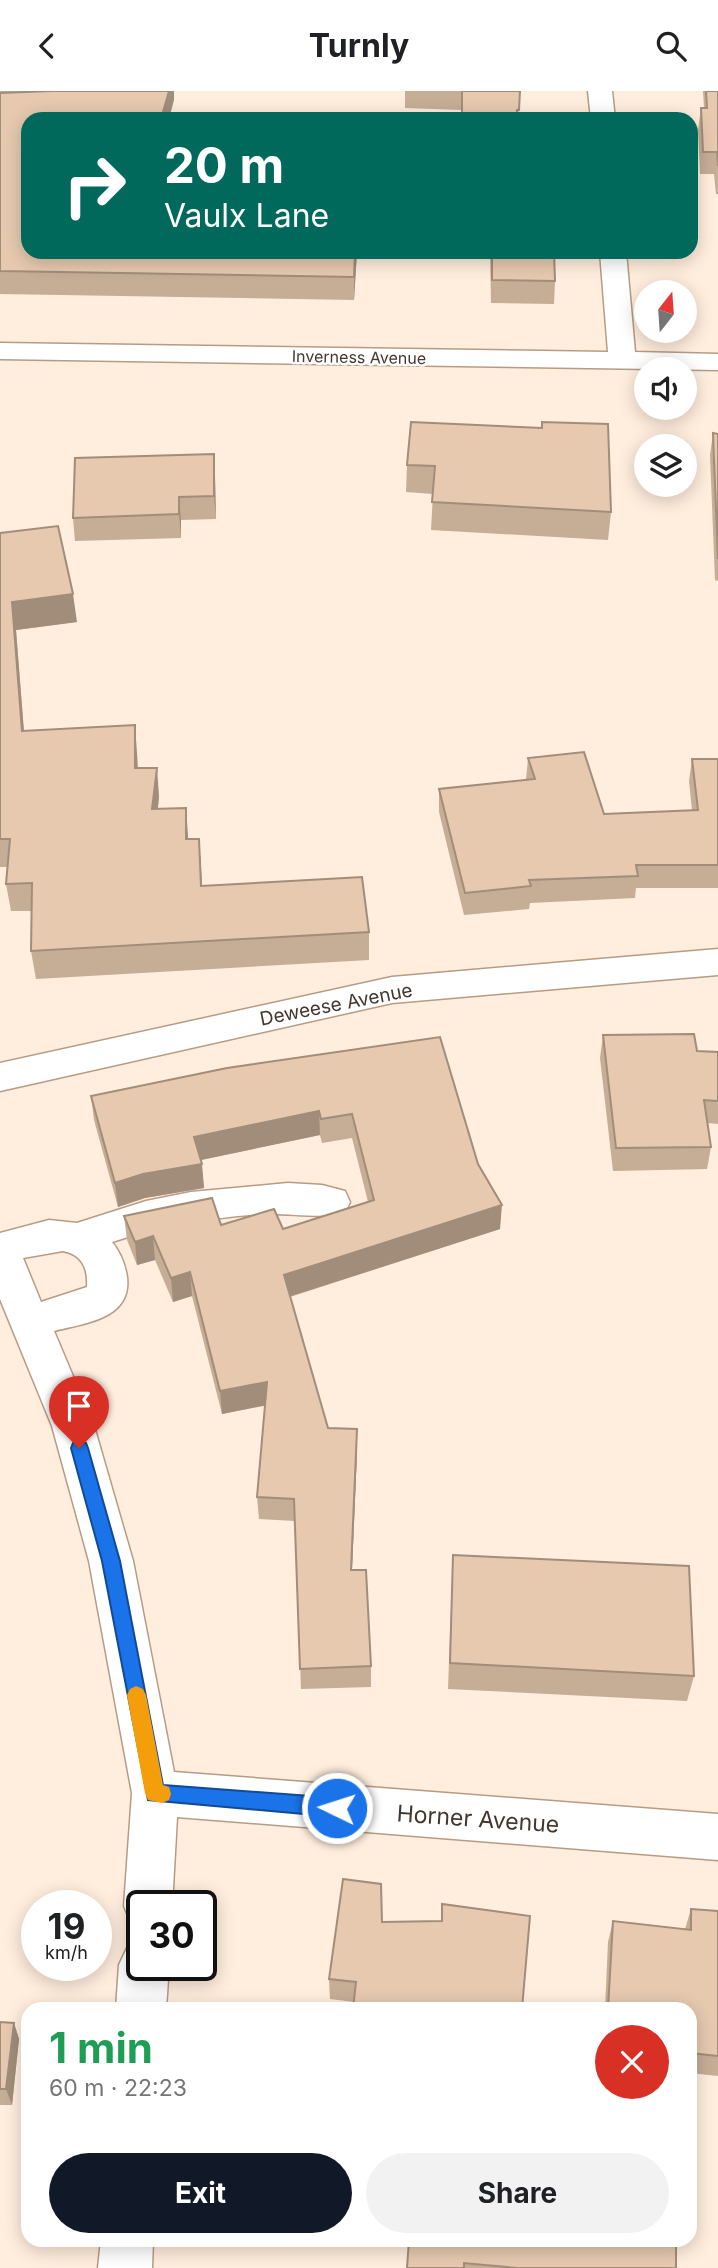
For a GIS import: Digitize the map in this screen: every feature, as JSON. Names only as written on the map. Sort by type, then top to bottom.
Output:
[{"type":"street","points":[[600,91],[602,112]]},
{"type":"street","points":[[615,259],[622,362]]},
{"type":"street","name":"Inverness Avenue","points":[[0,351],[718,362]]},
{"type":"street","name":"Deweese Avenue","points":[[0,1077],[392,990],[718,962]]},
{"type":"street","points":[[149,1890],[155,1793],[111,1561],[73,1426],[0,1250],[49,1236],[78,1238],[167,1210],[309,1196],[331,1202]]},
{"type":"street","points":[[30,1321],[93,1304],[107,1295],[110,1275],[97,1249],[78,1238]]},
{"type":"street","name":"Horner Avenue","points":[[155,1793],[718,1837]]},
{"type":"street","points":[[141,2002],[143,1981]]},
{"type":"street","points":[[125,2268],[126,2247]]},
{"type":"building","points":[[169,91],[163,112],[21,112],[21,259],[355,259],[354,277],[0,271],[0,93]]},
{"type":"building","points":[[462,91],[520,91],[517,112],[462,112]]},
{"type":"building","points":[[706,91],[718,91],[718,166],[717,152],[703,152],[701,108],[707,108]]},
{"type":"building","points":[[492,259],[554,259],[555,281],[492,280]]},
{"type":"building","points":[[411,422],[542,428],[542,422],[608,424],[611,512],[432,502],[435,466],[407,465]]},
{"type":"building","points":[[713,433],[718,434],[718,559]]},
{"type":"building","points":[[214,454],[214,496],[179,497],[179,514],[73,518],[75,458]]},
{"type":"building","points":[[58,526],[73,594],[12,602],[22,731],[135,725],[135,768],[157,768],[152,809],[186,808],[186,839],[199,839],[201,886],[362,877],[369,932],[31,951],[32,883],[6,884],[10,839],[0,839],[0,533]]},
{"type":"building","points":[[584,752],[604,814],[698,810],[692,759],[718,759],[718,865],[636,865],[638,876],[529,880],[531,886],[465,893],[439,789],[535,779],[528,758]]},
{"type":"building","points":[[694,1034],[697,1051],[718,1052],[718,1101],[704,1100],[711,1147],[616,1148],[603,1035]]},
{"type":"building","points":[[440,1037],[478,1164],[502,1205],[284,1275],[328,1428],[357,1429],[351,1570],[366,1570],[371,1666],[300,1669],[294,1499],[257,1497],[267,1382],[220,1391],[190,1272],[171,1278],[153,1236],[135,1242],[124,1216],[212,1198],[221,1225],[274,1209],[283,1229],[374,1200],[352,1114],[321,1119],[319,1111],[194,1137],[202,1164],[143,1174],[115,1183],[91,1096],[227,1068]]},
{"type":"building","points":[[453,1555],[689,1566],[694,1676],[450,1663]]},
{"type":"building","points":[[343,1879],[381,1884],[382,1922],[442,1921],[442,1904],[530,1916],[523,2002],[354,2002],[356,1982],[329,1979]]},
{"type":"building","points":[[691,1909],[718,1911],[718,2056],[697,2054],[697,2002],[608,2002],[613,1921],[691,1930]]},
{"type":"building","points":[[0,2022],[14,2023],[6,2089],[0,2089]]},
{"type":"building","points":[[408,2247],[676,2247],[676,2268],[517,2268],[464,2263],[464,2268],[407,2268]]},
{"type":"slow traffic","points":[[136,1695],[155,1793],[162,1794]]},
{"type":"route","points":[[79,1448],[111,1561],[155,1793],[337,1808]]}]
